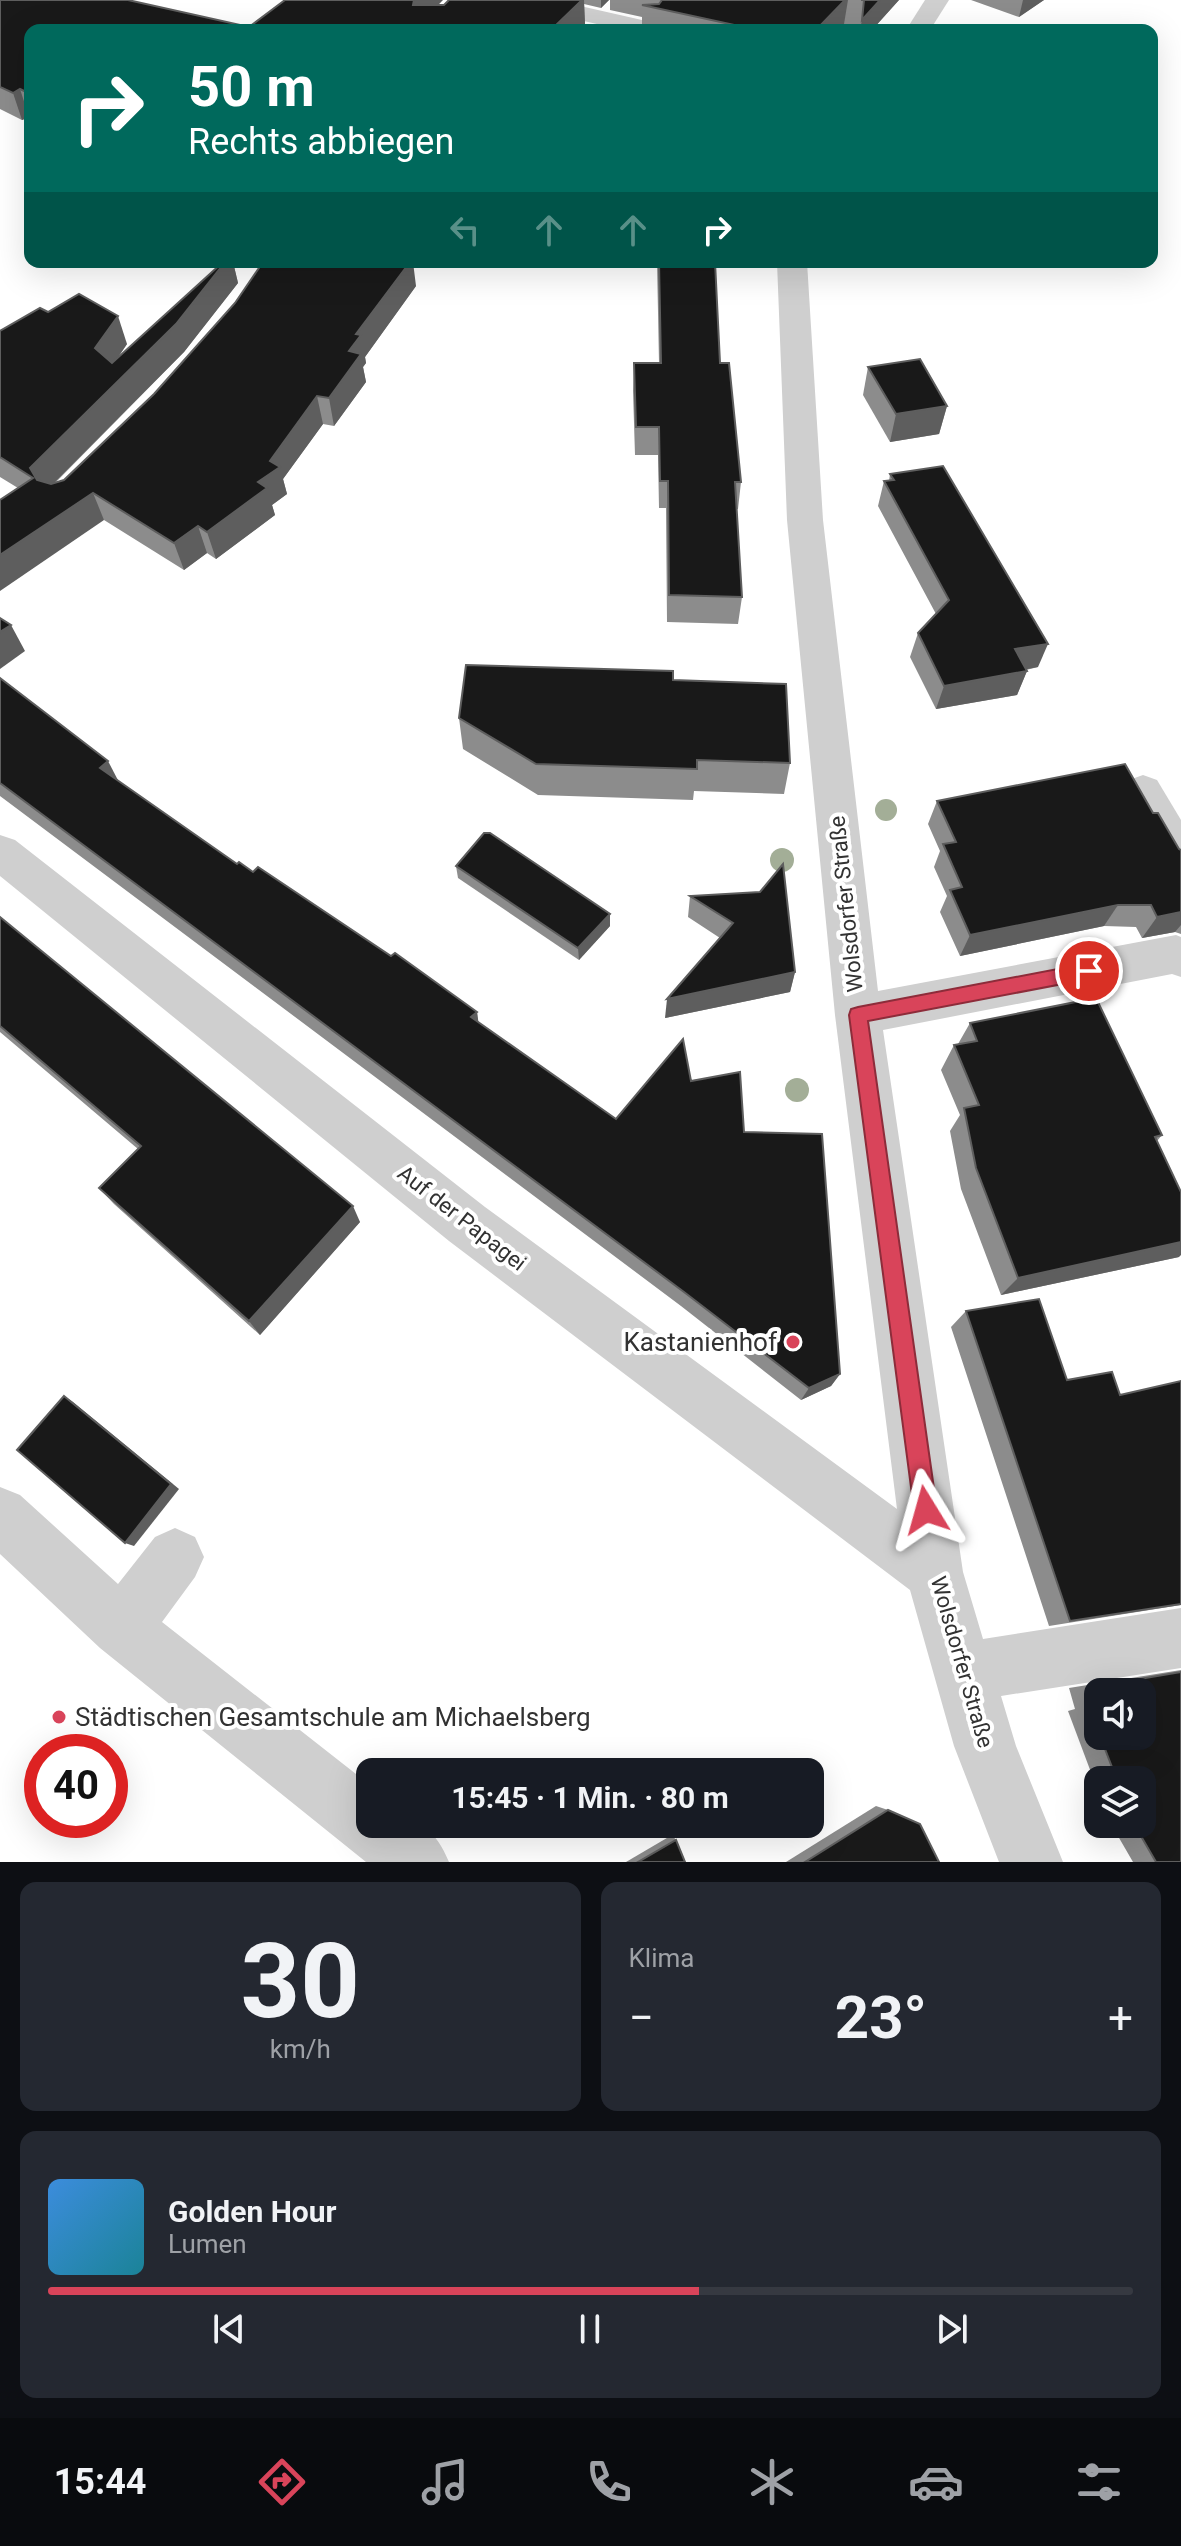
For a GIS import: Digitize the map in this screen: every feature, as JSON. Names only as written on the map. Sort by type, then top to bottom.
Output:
[{"type":"street","points":[[522,0],[628,24]]},
{"type":"street","points":[[922,24],[937,0]]},
{"type":"street","name":"Wolsdorfer Straße","points":[[792,268],[805,520],[858,1015],[934,1572],[985,1746],[1031,1862]]},
{"type":"street","points":[[1143,791],[1181,858]]},
{"type":"street","name":"Auf der Papagei","points":[[0,852],[467,1224],[934,1572]]},
{"type":"street","points":[[858,1015],[1176,954],[1181,958]]},
{"type":"street","points":[[0,1515],[140,1641],[417,1862]]},
{"type":"street","points":[[140,1641],[175,1557]]},
{"type":"street","points":[[965,1672],[1181,1638]]},
{"type":"building","points":[[0,0],[128,0],[236,24],[24,24],[24,91],[20,89],[13,93],[0,87]]},
{"type":"building","points":[[285,0],[414,0],[413,5],[444,5],[449,0],[582,0],[557,24],[253,24]]},
{"type":"building","points":[[662,0],[845,0],[822,24],[730,24],[642,5],[659,4]]},
{"type":"building","points":[[864,0],[880,0],[862,20]]},
{"type":"building","points":[[216,268],[220,268],[176,324],[30,468],[37,480],[51,484],[64,480],[154,394],[235,303],[259,268],[406,268],[356,334],[361,335],[349,351],[361,354],[329,398],[317,396],[270,461],[280,467],[258,482],[267,488],[207,532],[198,526],[174,543],[93,493],[0,555],[0,500],[33,478],[0,457],[0,331],[40,308],[48,312],[79,294],[118,316],[95,348],[112,363]]},
{"type":"building","points":[[659,268],[715,268],[720,363],[729,363],[741,482],[735,482],[742,597],[669,595],[668,481],[660,481],[659,427],[636,427],[634,363],[661,363]]},
{"type":"building","points":[[920,359],[947,406],[896,414],[868,367]]},
{"type":"building","points":[[943,466],[1048,644],[1015,649],[1027,671],[944,686],[918,633],[949,600],[884,481],[894,480],[890,474]]},
{"type":"building","points":[[0,618],[11,625],[0,632]]},
{"type":"building","points":[[466,665],[673,671],[673,680],[786,684],[790,763],[697,760],[697,769],[536,764],[459,718]]},
{"type":"building","points":[[0,678],[108,761],[100,768],[237,864],[239,862],[253,872],[258,867],[391,956],[395,953],[477,1012],[471,1017],[616,1119],[683,1039],[691,1081],[740,1072],[744,1132],[822,1134],[840,1374],[809,1388],[0,783]]},
{"type":"building","points":[[1125,764],[1153,813],[1158,813],[1181,850],[1181,912],[1157,917],[1151,905],[1118,905],[970,935],[950,890],[962,887],[943,844],[956,842],[937,801]]},
{"type":"building","points":[[484,833],[490,833],[610,914],[578,948],[456,866]]},
{"type":"building","points":[[783,864],[795,972],[667,999],[733,923],[690,896],[760,892]]},
{"type":"building","points":[[0,917],[353,1206],[249,1321],[99,1188],[141,1146],[0,1026]]},
{"type":"building","points":[[1096,998],[1162,1135],[1155,1137],[1181,1192],[1181,1242],[1018,1278],[976,1168],[964,1108],[979,1105],[954,1045],[977,1041],[970,1023]]},
{"type":"building","points":[[1039,1299],[1067,1380],[1112,1372],[1120,1395],[1181,1381],[1181,1604],[1070,1621],[966,1311]]},
{"type":"building","points":[[64,1396],[171,1484],[125,1543],[17,1450]]},
{"type":"building","points":[[1181,1672],[1181,1862],[1156,1862],[1142,1838],[1156,1838],[1156,1766],[1112,1766],[1105,1750],[1156,1750],[1156,1678],[1145,1678]]},
{"type":"building","points":[[888,1810],[920,1824],[939,1862],[805,1862]]},
{"type":"building","points":[[676,1840],[685,1862],[638,1862]]},
{"type":"place","name":"Kastanienhof","points":[[793,1342]]},
{"type":"place","name":"Städtischen Gesamtschule am Michaelsberg","points":[[59,1717]]},
{"type":"route","points":[[926,1510],[858,1015],[1089,971]]}]
